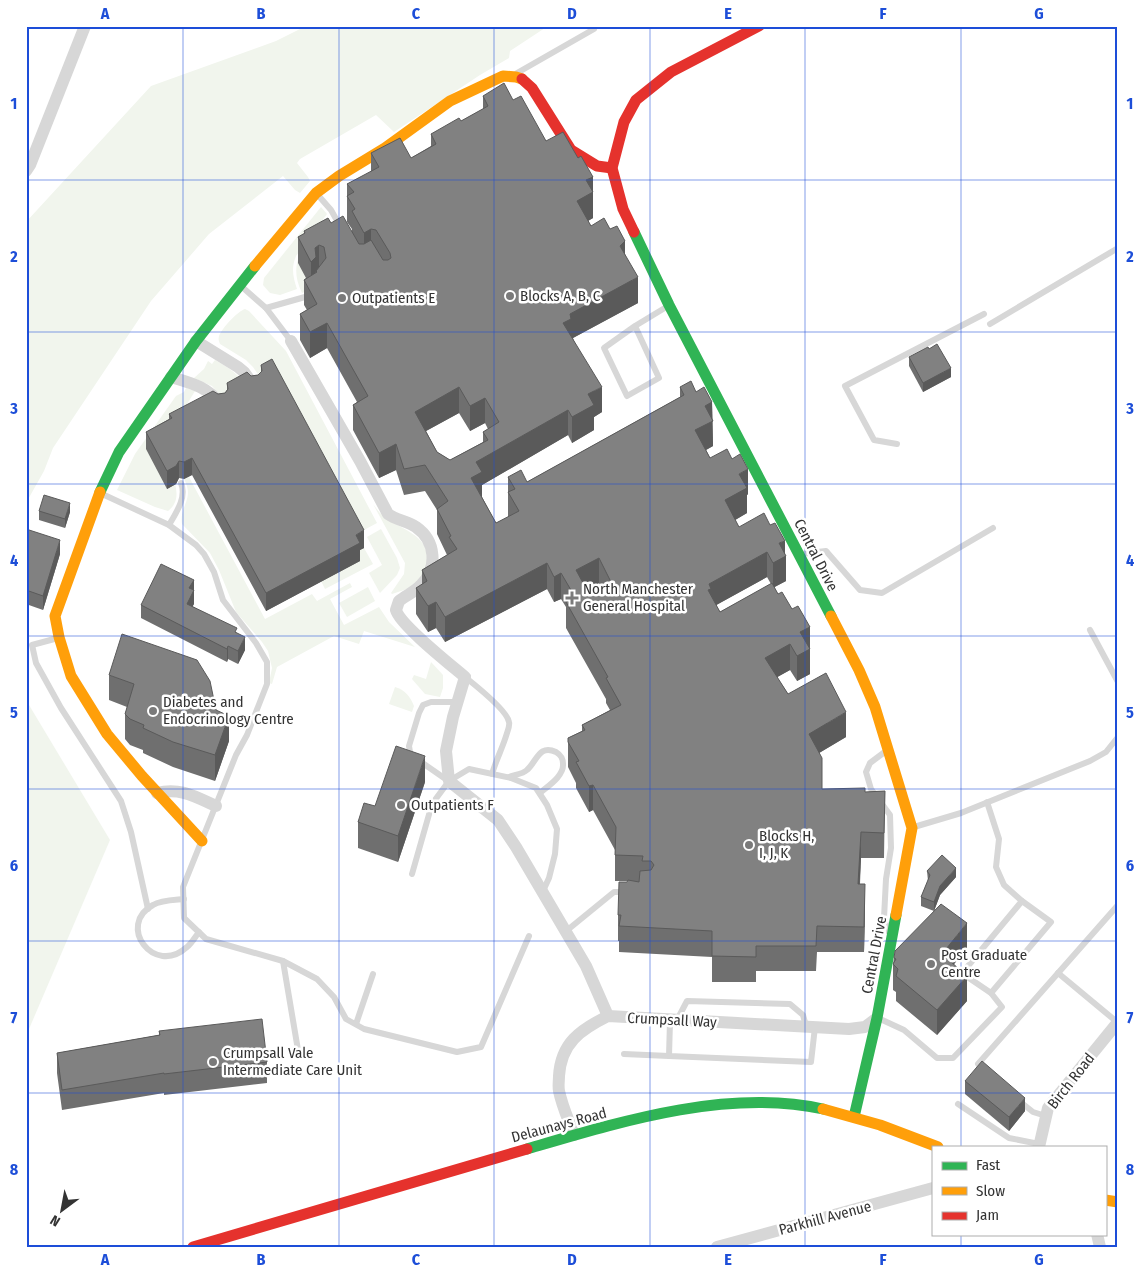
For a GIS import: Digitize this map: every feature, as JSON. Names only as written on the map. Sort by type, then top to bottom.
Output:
[{"type":"street","points":[[26,171],[84,26]]},
{"type":"street","points":[[202,841],[157,793],[107,734],[71,676],[59,637],[55,616],[100,492],[118,452],[196,341],[316,193],[339,176],[385,148],[450,101],[490,80],[503,76],[524,80],[532,88],[571,150],[597,166],[612,168],[624,122],[636,100],[671,72],[759,26]]},
{"type":"street","name":"Central Drive","points":[[612,168],[623,209],[669,305],[859,670],[875,707],[912,828],[877,1018],[854,1117]]},
{"type":"street","points":[[196,341],[238,367],[254,386]]},
{"type":"street","points":[[290,341],[360,461],[388,514],[415,527],[428,539],[432,548],[432,567],[426,580],[416,590],[399,601],[396,613],[401,620],[465,677],[457,702],[446,751],[448,781],[498,820],[586,966],[608,1016]]},
{"type":"street","points":[[171,377],[198,385],[220,404]]},
{"type":"street","points":[[157,793],[169,790],[188,793],[216,806]]},
{"type":"street","name":"Crumpsall Way","points":[[574,1136],[558,1089],[560,1063],[567,1045],[593,1023],[608,1016],[849,1029],[865,1027],[877,1018]]},
{"type":"street","name":"Birch Road","points":[[1039,1146],[1048,1108],[1118,1022]]},
{"type":"street","name":"Delaunays Road","points":[[194,1247],[574,1136],[702,1107],[779,1103],[815,1108],[854,1117],[935,1146]]},
{"type":"street","name":"Parkhill Avenue","points":[[718,1247],[932,1188]]},
{"type":"lane","points":[[511,76],[594,29]]},
{"type":"lane","points":[[316,193],[334,215],[345,235]]},
{"type":"lane","points":[[990,324],[1118,248]]},
{"type":"lane","points":[[240,286],[266,308],[290,341]]},
{"type":"lane","points":[[266,308],[306,298],[318,288]]},
{"type":"lane","points":[[635,326],[659,378],[627,396],[604,348],[635,326],[669,305]]},
{"type":"lane","points":[[897,444],[874,440],[845,386],[984,314]]},
{"type":"lane","points":[[169,525],[181,501],[183,493],[181,483]]},
{"type":"lane","points":[[100,492],[169,525],[196,545],[204,554],[214,572],[223,600],[268,662],[268,684],[183,887],[184,918],[206,939],[283,961],[317,979],[334,997],[346,1019],[364,1029],[457,1052],[481,1047],[529,936]]},
{"type":"lane","points":[[799,554],[826,551],[860,590],[882,593],[993,528]]},
{"type":"lane","points":[[1090,630],[1118,682]]},
{"type":"lane","points":[[59,637],[32,645],[36,663],[61,708],[121,801],[131,832],[148,910]]},
{"type":"lane","points":[[465,677],[491,700],[506,715],[510,722],[492,774]]},
{"type":"lane","points":[[448,781],[424,764],[411,758],[408,746],[423,705],[431,702],[457,702]]},
{"type":"lane","points":[[912,828],[961,812],[1090,762],[1106,752],[1118,737]]},
{"type":"lane","points":[[888,749],[870,763],[866,772],[871,788],[890,815],[891,848],[886,878],[884,918],[891,942]]},
{"type":"lane","points":[[508,778],[526,771],[540,752],[553,751],[563,759],[564,768],[540,793]]},
{"type":"lane","points":[[412,874],[432,804],[448,781],[469,769],[508,778],[536,788],[548,806],[557,829],[549,878],[542,892]]},
{"type":"lane","points":[[987,802],[999,839],[996,867],[1004,885],[1051,922],[991,993]]},
{"type":"lane","points":[[565,932],[614,892],[631,892]]},
{"type":"lane","points":[[184,899],[154,904],[143,913],[137,925],[140,938],[145,948],[155,954],[168,956],[176,954],[187,947],[199,932]]},
{"type":"lane","points":[[877,1018],[904,1030],[937,1058],[953,1058],[1002,1007],[991,993],[966,976],[968,966],[1022,901]]},
{"type":"lane","points":[[991,1076],[978,1064],[1118,905]]},
{"type":"lane","points":[[283,961],[300,1056]]},
{"type":"lane","points":[[1058,972],[1118,1022]]},
{"type":"lane","points":[[356,1024],[373,974]]},
{"type":"lane","points":[[624,1054],[669,1056],[811,1062],[811,1026],[803,1015],[790,1004],[687,1001],[673,1021],[669,1056]]},
{"type":"lane","points":[[1012,1094],[1033,1112],[1046,1116]]},
{"type":"lane","points":[[958,1104],[1009,1138],[1039,1146]]},
{"type":"shaded area","points":[[306,26],[548,26],[510,51],[509,58],[394,132],[376,115],[300,159],[297,163],[310,181],[300,193],[283,176],[209,234],[151,301],[53,448],[44,471],[26,503],[26,222],[151,86],[276,41]]},
{"type":"shaded area","points":[[321,207],[327,214],[294,260],[293,272],[297,289],[280,295],[270,293],[263,285],[264,278]]},
{"type":"shaded area","points":[[301,251],[313,288],[302,293],[296,272]]},
{"type":"shaded area","points":[[245,309],[286,351],[377,523],[364,530],[253,367],[246,360],[220,344],[219,336],[223,329],[234,316]]},
{"type":"shaded area","points":[[215,360],[234,372],[249,389],[220,395],[212,386],[194,378],[204,369],[208,361],[212,364]]},
{"type":"shaded area","points":[[186,388],[195,391],[178,419],[167,488],[175,484],[176,496],[175,502],[168,511],[117,490],[135,454],[176,396],[184,392]]},
{"type":"shaded area","points":[[189,477],[265,619],[312,594],[317,601],[350,583],[352,587],[330,599],[344,625],[379,607],[389,622],[415,647],[364,631],[359,644],[334,636],[277,667],[272,684],[269,683],[272,668],[268,651],[236,612],[210,553],[182,524],[188,492],[184,479]]},
{"type":"shaded area","points":[[373,504],[382,515],[416,536],[426,549],[425,569],[420,578],[405,590],[392,594],[404,574],[405,563]]},
{"type":"shaded area","points":[[381,529],[397,558],[400,568],[397,575],[380,593],[369,573],[382,565],[367,537]]},
{"type":"shaded area","points":[[364,548],[373,564],[325,589],[321,581],[360,561],[356,552]]},
{"type":"shaded area","points":[[368,587],[375,601],[347,617],[339,603]]},
{"type":"shaded area","points":[[431,662],[443,675],[443,688],[440,697],[425,694],[412,679],[414,675],[426,679]]},
{"type":"shaded area","points":[[395,687],[409,696],[414,706],[412,712],[389,704]]},
{"type":"shaded area","points":[[26,700],[110,840],[26,1036]]},
{"type":"building","points":[[504,83],[513,100],[521,96],[546,141],[563,132],[578,158],[581,156],[593,177],[586,180],[593,192],[577,201],[591,226],[604,218],[610,229],[617,226],[625,241],[620,246],[638,277],[570,314],[571,319],[563,323],[602,387],[588,394],[594,405],[572,417],[568,410],[476,462],[482,472],[471,478],[496,523],[519,511],[508,492],[515,489],[508,477],[521,470],[527,482],[684,395],[680,387],[691,381],[696,392],[704,387],[712,402],[705,406],[713,421],[695,430],[710,458],[727,449],[732,459],[740,454],[748,469],[739,474],[747,488],[725,500],[739,527],[764,513],[770,525],[775,523],[785,541],[779,543],[786,556],[773,563],[767,552],[709,584],[711,589],[708,590],[720,612],[772,583],[778,594],[782,592],[792,609],[798,606],[810,627],[800,632],[810,649],[797,656],[790,644],[765,658],[788,694],[826,673],[846,712],[809,734],[822,758],[822,789],[865,788],[865,792],[885,791],[884,833],[861,832],[858,884],[865,884],[864,927],[817,926],[816,946],[756,946],[756,957],[712,956],[712,931],[619,926],[621,915],[618,915],[619,882],[627,882],[628,880],[639,882],[640,871],[651,870],[654,865],[651,861],[642,861],[643,856],[615,855],[616,827],[593,785],[589,786],[576,762],[579,761],[568,742],[568,738],[585,730],[582,725],[621,705],[606,678],[608,677],[566,602],[575,597],[561,573],[554,577],[547,563],[445,617],[436,602],[428,606],[416,588],[427,581],[422,570],[457,549],[449,537],[451,536],[437,509],[448,501],[425,465],[404,469],[396,444],[379,453],[353,405],[368,396],[327,323],[310,332],[300,314],[317,304],[304,280],[317,272],[326,258],[324,247],[319,245],[315,248],[316,257],[311,262],[298,237],[305,233],[304,231],[328,218],[331,223],[343,216],[359,244],[364,244],[371,240],[383,260],[391,258],[376,230],[371,229],[364,233],[352,211],[355,209],[347,196],[354,192],[347,184],[379,167],[371,153],[400,138],[411,158],[436,144],[431,134],[459,118],[461,121],[488,106],[483,96]],"holes":[[[459,387],[470,406],[485,398],[499,422],[483,432],[488,440],[450,460],[437,452],[415,412]],[[599,558],[611,582],[589,594],[576,570]]]},
{"type":"building","points":[[937,344],[951,368],[923,383],[909,357]]},
{"type":"building","points":[[272,359],[364,530],[356,535],[360,543],[266,593],[192,458],[184,462],[179,461],[176,466],[167,471],[146,432],[172,418],[169,414],[213,391],[218,394],[225,393],[228,389],[227,383],[247,372],[251,376],[258,375],[262,371],[261,365]]},
{"type":"building","points":[[44,495],[70,503],[65,519],[39,511]]},
{"type":"building","points":[[26,529],[60,540],[43,596],[26,590]]},
{"type":"building","points":[[161,564],[194,580],[189,588],[194,590],[187,604],[237,628],[235,632],[245,637],[238,651],[228,646],[227,649],[141,605]]},
{"type":"building","points":[[122,634],[197,660],[210,681],[216,710],[229,716],[215,755],[173,742],[143,728],[144,725],[130,719],[125,714],[134,684],[109,675]]},
{"type":"building","points":[[396,746],[425,756],[398,836],[358,822],[364,803],[375,806]]},
{"type":"building","points":[[942,855],[956,868],[940,886],[934,902],[921,897],[930,875],[927,871]]},
{"type":"building","points":[[941,904],[967,923],[942,954],[967,976],[937,1010],[896,976],[898,969],[893,964],[896,959],[894,958],[895,951]]},
{"type":"building","points":[[262,1019],[267,1062],[164,1073],[62,1090],[57,1053],[160,1035],[159,1031]]},
{"type":"building","points":[[982,1061],[1025,1098],[1009,1117],[965,1081]]},
{"type":"traffic: fast","points":[[634,232],[669,305],[831,616]]},
{"type":"traffic: fast","points":[[100,492],[119,452],[196,341],[255,266]]},
{"type":"traffic: fast","points":[[854,1117],[877,1018],[896,915]]},
{"type":"traffic: fast","points":[[527,1149],[636,1119],[711,1105],[786,1104],[823,1109]]},
{"type":"traffic: slow","points":[[255,266],[316,193],[339,176],[385,148],[450,101],[503,76],[522,79]]},
{"type":"traffic: slow","points":[[100,492],[55,616],[59,637],[71,676],[107,734],[142,776],[202,841]]},
{"type":"traffic: slow","points":[[831,616],[859,670],[875,707],[912,828],[896,915]]},
{"type":"traffic: slow","points":[[823,1109],[880,1125],[935,1146]]},
{"type":"traffic: slow","points":[[1106,1200],[1118,1202]]},
{"type":"traffic: jam","points":[[634,232],[623,209],[612,168],[624,122],[636,100],[671,72],[759,26]]},
{"type":"traffic: jam","points":[[522,79],[532,88],[571,150],[597,166],[612,168]]},
{"type":"traffic: jam","points":[[193,1247],[527,1149]]},
{"type":"place","name":"Blocks A, B, C","points":[[510,296]]},
{"type":"place","name":"Outpatients E","points":[[342,298]]},
{"type":"place","name":"North Manchester General Hospital","points":[[572,598]]},
{"type":"place","name":"Diabetes and Endocrinology Centre","points":[[153,711]]},
{"type":"place","name":"Outpatients F","points":[[401,805]]},
{"type":"place","name":"Blocks H, I, J, K","points":[[749,845]]},
{"type":"place","name":"Post Graduate Centre","points":[[931,964]]},
{"type":"place","name":"Crumpsall Vale Intermediate Care Unit","points":[[213,1062]]}]
